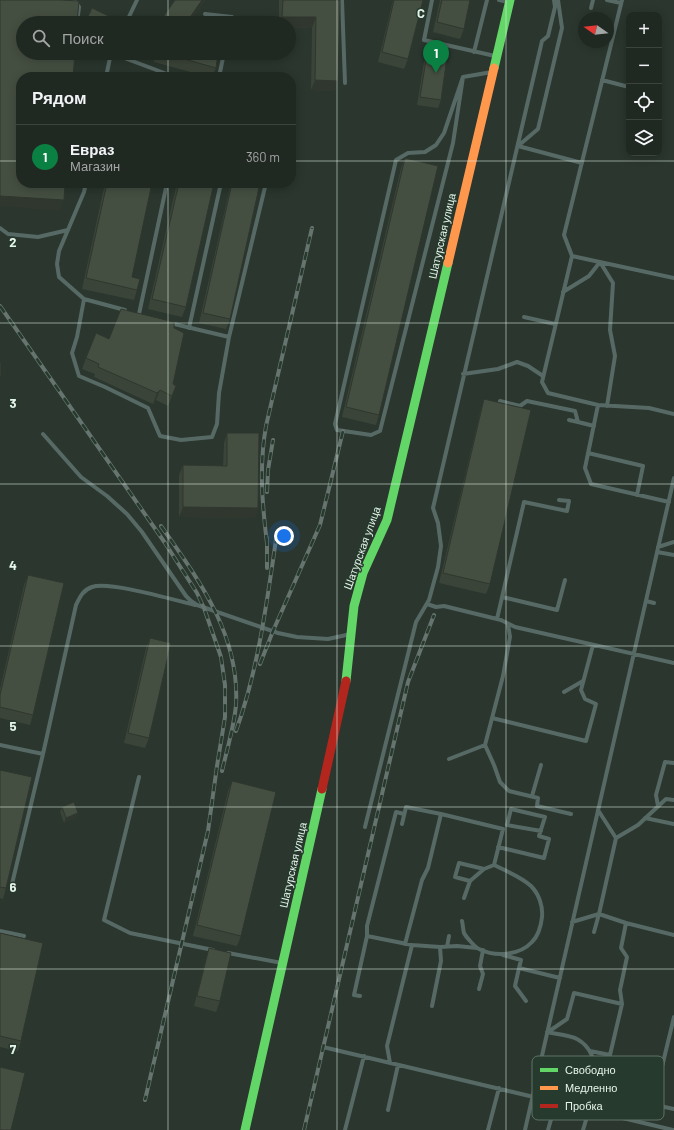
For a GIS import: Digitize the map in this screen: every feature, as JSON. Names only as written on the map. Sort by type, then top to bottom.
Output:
[{"type":"street","name":"Шатурская улица","points":[[246,1130],[347,676],[354,606],[363,573],[387,520],[510,1]]},
{"type":"lane","points":[[74,0],[79,7],[78,16]]},
{"type":"lane","points":[[129,16],[137,0]]},
{"type":"lane","points":[[342,0],[345,83]]},
{"type":"lane","points":[[432,0],[424,40],[496,56]]},
{"type":"lane","points":[[474,52],[487,0]]},
{"type":"lane","points":[[499,0],[510,1]]},
{"type":"lane","points":[[365,827],[416,622],[427,604],[438,567],[441,546],[438,523],[433,508],[463,374],[542,41],[548,36],[555,7],[554,0]]},
{"type":"lane","points":[[518,146],[538,128],[562,28],[558,0]]},
{"type":"lane","points":[[591,8],[593,0]]},
{"type":"lane","points":[[607,0],[621,2],[564,235],[572,256],[542,382],[548,392],[598,405],[649,408],[674,414]]},
{"type":"lane","points":[[205,14],[223,16]]},
{"type":"lane","points":[[107,72],[110,60]]},
{"type":"lane","points":[[129,60],[161,72]]},
{"type":"lane","points":[[220,72],[223,60]]},
{"type":"lane","points":[[463,77],[493,72]]},
{"type":"lane","points":[[463,77],[453,143],[380,431],[371,435],[337,430],[336,424],[396,160],[408,153],[425,152],[436,145],[444,133],[463,77]]},
{"type":"lane","points":[[602,80],[626,85]]},
{"type":"lane","points":[[518,146],[582,162]]},
{"type":"lane","points":[[85,188],[59,251],[57,264],[59,277],[84,299],[146,316]]},
{"type":"lane","points":[[139,314],[166,188]]},
{"type":"lane","points":[[189,328],[220,188]]},
{"type":"lane","points":[[84,299],[77,337],[72,353],[79,376],[148,408],[160,436],[181,440],[212,437],[216,424],[219,393],[229,337],[265,188]]},
{"type":"lane","points":[[0,228],[8,234],[38,237],[68,230]]},
{"type":"lane","points":[[572,256],[674,278]]},
{"type":"lane","points":[[563,292],[589,276],[600,262]]},
{"type":"lane","points":[[600,262],[613,283],[610,330],[615,356],[607,406]]},
{"type":"lane","points":[[524,317],[555,324]]},
{"type":"lane","points":[[168,322],[229,337]]},
{"type":"lane","points":[[463,374],[498,369],[516,362],[528,366],[543,376]]},
{"type":"lane","points":[[499,406],[500,401],[520,406],[527,401],[575,411],[578,422]]},
{"type":"lane","points":[[598,405],[585,468],[591,484],[668,502]]},
{"type":"lane","points":[[569,420],[594,426]]},
{"type":"lane","points":[[43,434],[81,477],[107,496],[127,514],[142,532],[186,596],[197,605]]},
{"type":"lane","points":[[588,453],[643,466],[637,494]]},
{"type":"lane","points":[[542,1056],[674,478]]},
{"type":"lane","points":[[497,619],[524,502],[567,511],[569,501],[559,500]]},
{"type":"lane","points":[[658,549],[674,542]]},
{"type":"lane","points":[[658,549],[674,555]]},
{"type":"lane","points":[[502,597],[557,610],[564,580]]},
{"type":"lane","points":[[12,884],[76,605],[84,591],[92,587],[99,586],[128,589],[197,605],[297,637],[328,639],[351,634]]},
{"type":"lane","points":[[646,601],[654,603]]},
{"type":"lane","points":[[427,604],[436,607],[444,606],[497,619],[515,627],[674,663]]},
{"type":"lane","points":[[508,624],[510,637],[503,676],[485,746],[500,782],[509,791],[538,798],[537,806],[571,814]]},
{"type":"lane","points":[[492,718],[586,742],[596,704],[585,698],[581,690],[593,645]]},
{"type":"lane","points":[[564,692],[584,681]]},
{"type":"lane","points":[[0,745],[43,754]]},
{"type":"lane","points":[[449,759],[485,746]]},
{"type":"lane","points":[[658,806],[656,795],[665,762],[674,763]]},
{"type":"lane","points":[[532,796],[541,765]]},
{"type":"lane","points":[[139,777],[104,920],[130,934],[218,951]]},
{"type":"lane","points":[[594,932],[616,838],[638,824],[666,799],[674,800]]},
{"type":"lane","points":[[402,824],[406,807],[503,829]]},
{"type":"lane","points":[[494,865],[498,847],[503,829],[507,825],[511,809],[545,817],[539,836],[549,839],[544,858],[498,847]]},
{"type":"lane","points":[[598,810],[616,838]]},
{"type":"lane","points":[[360,996],[354,995],[368,936],[367,926],[396,812],[404,814]]},
{"type":"lane","points":[[405,944],[422,880],[428,868],[442,814]]},
{"type":"lane","points":[[645,818],[674,824]]},
{"type":"lane","points":[[507,825],[541,831]]},
{"type":"lane","points":[[470,881],[455,877],[459,863],[484,869]]},
{"type":"lane","points":[[464,898],[470,881],[484,869],[494,865]]},
{"type":"lane","points":[[494,865],[531,887],[540,900],[542,912],[538,935],[532,943],[513,953],[501,954]]},
{"type":"lane","points":[[572,922],[599,914],[626,923],[674,935]]},
{"type":"lane","points":[[462,921],[464,932],[477,948]]},
{"type":"lane","points":[[590,1051],[610,1055],[622,1004],[620,990],[627,957],[621,948],[626,923]]},
{"type":"lane","points":[[0,931],[24,936]]},
{"type":"lane","points":[[368,936],[412,945],[477,948],[521,960],[515,986],[526,1001]]},
{"type":"lane","points":[[447,947],[449,936]]},
{"type":"lane","points":[[390,1063],[387,1046],[412,945]]},
{"type":"lane","points":[[432,1006],[441,961],[440,947]]},
{"type":"lane","points":[[479,989],[483,974],[480,966],[483,950]]},
{"type":"lane","points":[[225,952],[283,964]]},
{"type":"lane","points":[[519,968],[560,978]]},
{"type":"lane","points":[[547,1032],[567,1019],[574,993],[622,1004]]},
{"type":"lane","points":[[664,1058],[674,1017]]},
{"type":"lane","points":[[547,1032],[576,1038],[586,1045],[593,1056]]},
{"type":"lane","points":[[323,1047],[532,1096]]},
{"type":"lane","points":[[345,1130],[364,1056]]},
{"type":"lane","points":[[388,1110],[398,1064]]},
{"type":"lane","points":[[488,1130],[499,1088]]},
{"type":"lane","points":[[525,1130],[532,1100]]},
{"type":"lane","points":[[664,1107],[674,1109]]},
{"type":"lane","points":[[548,1130],[551,1120]]},
{"type":"lane","points":[[583,1130],[586,1120]]},
{"type":"lane","points":[[631,1120],[673,1130]]},
{"type":"building","points":[[0,0],[79,1],[78,16],[16,16],[16,60],[74,60],[73,72],[16,72],[16,188],[65,188],[64,200],[0,196]]},
{"type":"building","points":[[175,0],[202,0],[191,16],[164,16]]},
{"type":"building","points":[[283,0],[340,0],[338,81],[315,80],[316,17],[282,16]]},
{"type":"building","points":[[394,0],[423,0],[408,59],[382,52]]},
{"type":"building","points":[[442,0],[470,0],[464,29],[437,22]]},
{"type":"building","points":[[92,8],[109,16],[88,16]]},
{"type":"building","points":[[427,54],[447,57],[441,100],[420,97]]},
{"type":"building","points":[[188,60],[217,60],[216,68]]},
{"type":"building","points":[[405,158],[438,166],[379,415],[346,407]]},
{"type":"building","points":[[106,188],[151,188],[132,277],[140,279],[137,290],[86,278]]},
{"type":"building","points":[[178,188],[213,188],[186,307],[152,299]]},
{"type":"building","points":[[231,188],[259,188],[230,319],[203,313]]},
{"type":"building","points":[[121,309],[174,322],[174,328],[184,333],[173,384],[176,386],[172,396],[160,390],[157,393],[98,367],[99,364],[86,358],[96,333],[109,339]]},
{"type":"building","points":[[1,362],[1,376],[0,376]]},
{"type":"building","points":[[484,399],[531,410],[490,584],[443,573]]},
{"type":"building","points":[[227,433],[259,433],[258,508],[183,507],[183,465],[227,466]]},
{"type":"building","points":[[28,575],[64,583],[33,715],[0,707],[0,695]]},
{"type":"building","points":[[150,638],[171,643],[149,738],[128,733]]},
{"type":"building","points":[[0,770],[32,777],[6,888],[0,887]]},
{"type":"building","points":[[232,781],[276,792],[241,936],[197,925]]},
{"type":"building","points":[[74,802],[78,813],[66,818],[62,807]]},
{"type":"building","points":[[0,933],[43,943],[21,1041],[0,1036]]},
{"type":"building","points":[[209,948],[231,953],[220,1001],[197,996]]},
{"type":"building","points":[[0,1067],[25,1073],[11,1130],[0,1130]]},
{"type":"railway","points":[[267,543],[262,484],[262,456],[266,426],[312,228]]},
{"type":"railway","points":[[0,306],[165,543],[197,593],[204,608],[221,657],[225,685],[225,717],[208,831],[145,1100]]},
{"type":"railway","points":[[260,664],[320,525],[343,431]]},
{"type":"railway","points":[[267,492],[268,470],[273,440]]},
{"type":"railway","points":[[161,526],[189,567],[214,610],[224,632],[231,655],[235,679],[236,705],[232,730],[222,771]]},
{"type":"railway","points":[[236,731],[251,682],[256,658],[266,608],[277,533]]},
{"type":"railway","points":[[267,538],[267,568]]},
{"type":"railway","points":[[304,1130],[408,682],[434,615]]},
{"type":"traffic: fast","points":[[494,68],[510,0]]},
{"type":"traffic: fast","points":[[346,681],[354,606],[363,573],[387,520],[448,263]]},
{"type":"traffic: fast","points":[[245,1130],[322,789]]},
{"type":"traffic: slow","points":[[448,263],[494,68]]},
{"type":"traffic: jam","points":[[322,789],[346,681]]},
{"type":"place","name":"Евраз","points":[[436,73]]}]
